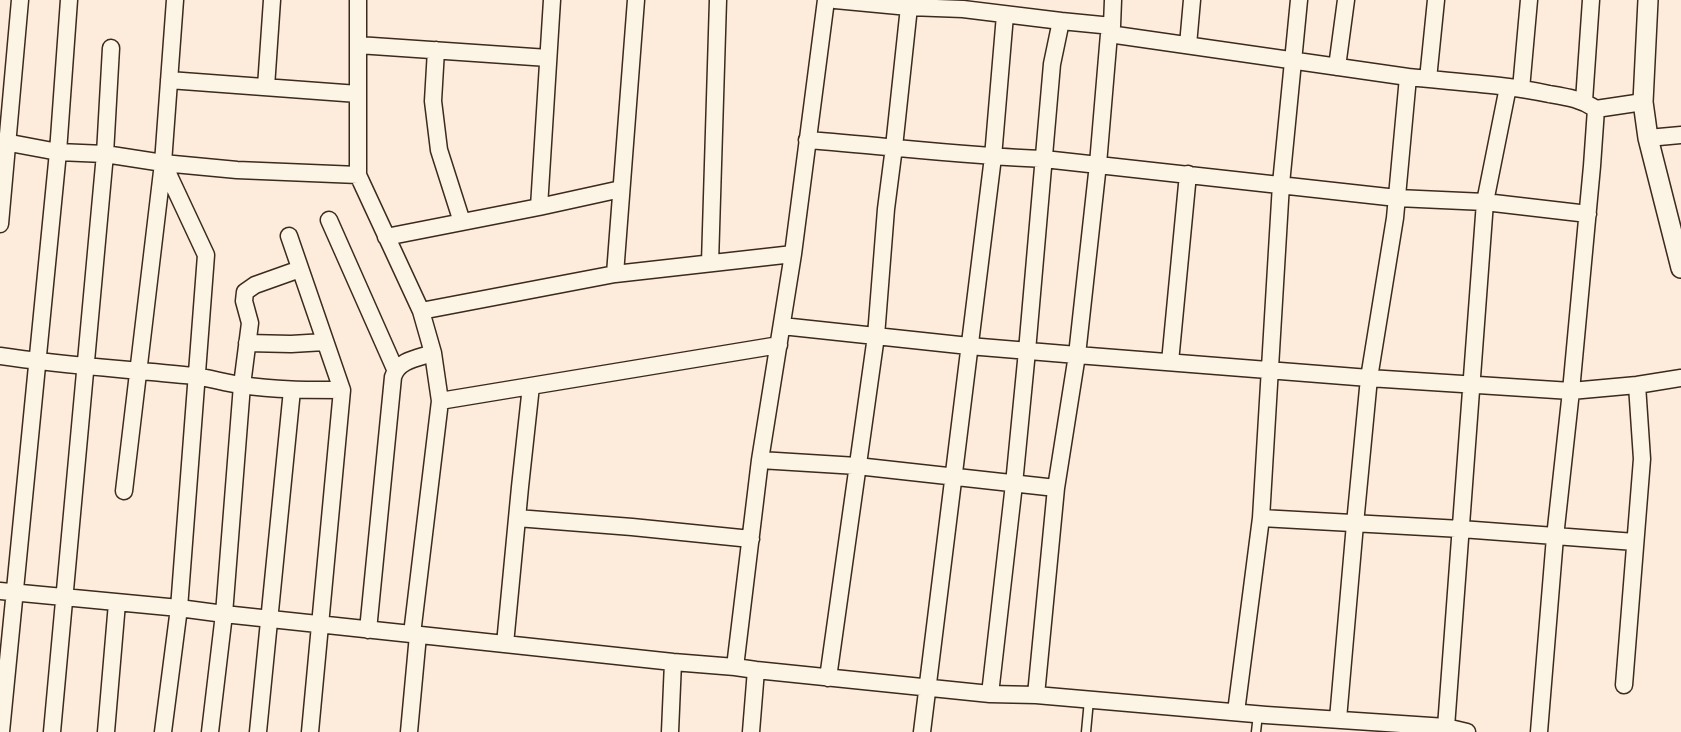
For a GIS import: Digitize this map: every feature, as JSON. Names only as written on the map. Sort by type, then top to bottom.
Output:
[{"type":"street","points":[[0,224],[4,141],[20,0]]},
{"type":"street","points":[[1,732],[8,592],[37,362],[58,152],[69,0]]},
{"type":"street","points":[[124,491],[163,163],[175,0]]},
{"type":"street","points":[[266,87],[272,0]]},
{"type":"street","points":[[358,0],[358,175],[421,311],[433,353],[440,400],[415,634],[409,732]]},
{"type":"street","points":[[539,207],[552,0]]},
{"type":"street","points":[[614,274],[636,0]]},
{"type":"street","points":[[710,263],[718,0]]},
{"type":"street","points":[[735,667],[760,460],[793,254],[826,0]]},
{"type":"street","points":[[835,0],[909,7],[963,9],[1061,21],[1188,45],[1337,67],[1408,77],[1515,88],[1590,105],[1643,102]]},
{"type":"street","points":[[1036,695],[1056,488],[1077,355],[1098,164],[1113,0]]},
{"type":"street","points":[[1188,45],[1192,0]]},
{"type":"street","points":[[1236,712],[1261,518],[1282,184],[1299,0]]},
{"type":"street","points":[[1337,67],[1346,0]]},
{"type":"street","points":[[1428,79],[1436,0]]},
{"type":"street","points":[[1446,727],[1485,202],[1515,88],[1529,0]]},
{"type":"street","points":[[1539,732],[1555,537],[1588,214],[1591,0]]},
{"type":"street","points":[[1648,0],[1643,102],[1648,138],[1681,268]]},
{"type":"street","points":[[828,678],[876,336],[886,209],[909,7]]},
{"type":"street","points":[[922,732],[993,157],[1005,15]]},
{"type":"street","points":[[990,694],[1014,484],[1052,64],[1061,21]]},
{"type":"street","points":[[358,45],[548,58]]},
{"type":"street","points":[[52,732],[105,154],[111,48]]},
{"type":"street","points":[[436,50],[433,100],[439,150],[462,222]]},
{"type":"street","points":[[1338,719],[1355,524],[1370,378],[1397,198],[1408,77]]},
{"type":"street","points":[[169,80],[358,94]]},
{"type":"street","points":[[1648,138],[1681,135]]},
{"type":"street","points":[[807,140],[993,157],[1044,159],[1098,164],[1397,198],[1485,202],[1588,214]]},
{"type":"street","points":[[4,141],[58,152],[105,154],[163,163],[238,170],[358,175]]},
{"type":"street","points":[[163,163],[206,255],[179,608],[163,732]]},
{"type":"street","points":[[1170,362],[1188,174]]},
{"type":"street","points":[[386,237],[539,207],[621,189]]},
{"type":"street","points":[[329,220],[395,369]]},
{"type":"street","points":[[288,236],[342,390],[310,732]]},
{"type":"street","points":[[421,311],[614,274],[793,254]]},
{"type":"street","points":[[210,732],[224,614],[242,385],[250,323],[244,301],[245,292],[255,285],[300,269]]},
{"type":"street","points":[[782,326],[1027,351],[1370,378],[1571,391],[1637,385],[1681,378]]},
{"type":"street","points":[[247,343],[291,344],[325,342]]},
{"type":"street","points":[[440,400],[779,345]]},
{"type":"street","points":[[368,630],[393,377],[395,369],[401,364],[433,353]]},
{"type":"street","points":[[0,356],[37,362],[85,365],[196,376],[242,385],[292,390],[342,390]]},
{"type":"street","points":[[1624,685],[1642,459],[1637,385]]},
{"type":"street","points":[[505,644],[531,386]]},
{"type":"street","points":[[258,732],[292,390]]},
{"type":"street","points":[[760,460],[857,466],[1056,488]]},
{"type":"street","points":[[517,518],[632,527],[751,539]]},
{"type":"street","points":[[1261,518],[1461,529],[1635,542]]},
{"type":"street","points":[[8,592],[179,608],[368,630],[927,688],[990,694],[1036,695],[1258,714],[1446,727],[1466,732]]},
{"type":"street","points":[[106,732],[117,603]]},
{"type":"street","points":[[670,732],[673,662]]},
{"type":"street","points":[[751,732],[756,670]]},
{"type":"lane","points":[[1086,732],[1089,700]]},
{"type":"lane","points":[[1256,732],[1258,714]]}]
